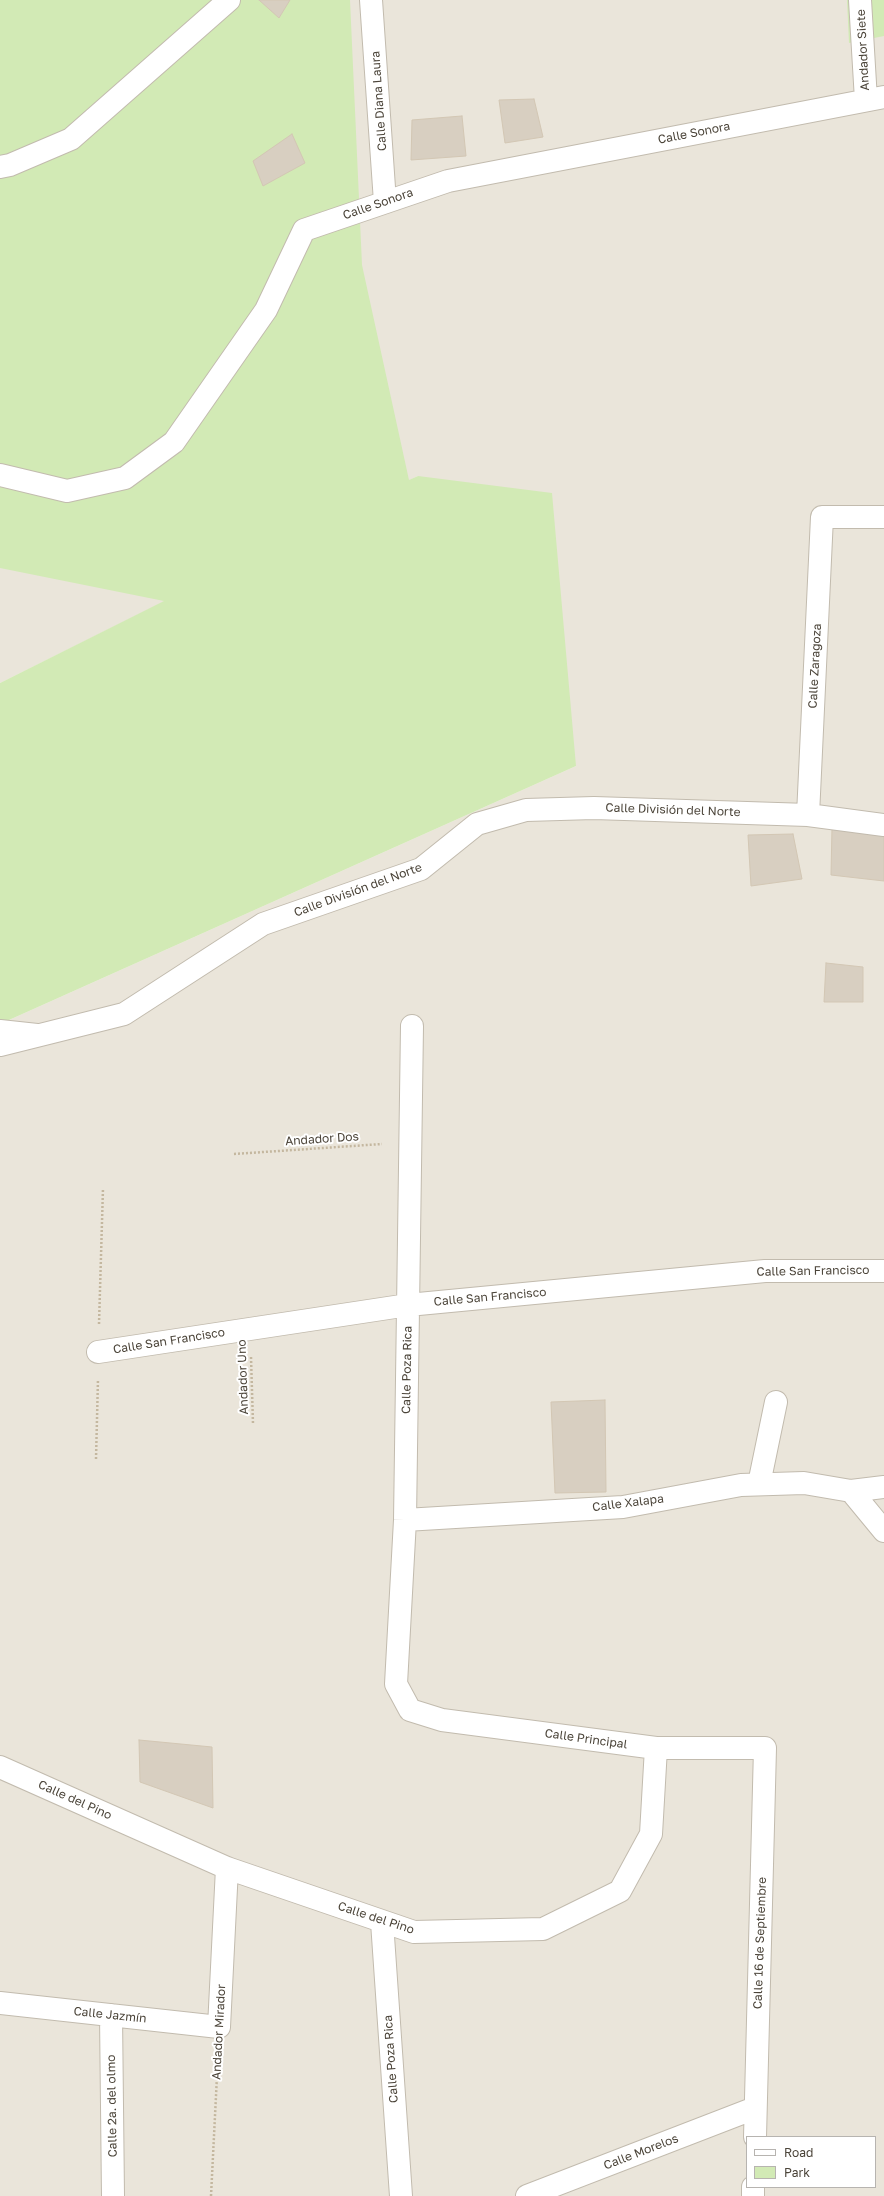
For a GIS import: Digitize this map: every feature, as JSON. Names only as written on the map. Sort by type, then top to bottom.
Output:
[{"type":"street","points":[[0,167],[10,165],[71,139],[229,0]]},
{"type":"street","name":"Andador Siete","points":[[860,0],[875,98]]},
{"type":"street","name":"Calle Diana Laura","points":[[373,3],[385,202]]},
{"type":"street","name":"Calle Sonora","points":[[0,475],[67,491],[125,478],[174,442],[266,310],[304,230],[448,181],[875,98]]},
{"type":"street","name":"Calle Zaragoza","points":[[808,815],[822,517],[884,516]]},
{"type":"street","name":"Calle División del Norte","points":[[0,1045],[124,1014],[263,924],[421,869],[477,824],[526,810],[594,808],[808,815],[884,825]]},
{"type":"street","name":"Calle Poza Rica","points":[[410,1710],[396,1684],[405,1520],[412,1026]]},
{"type":"street","name":"Calle División del Norte","points":[[0,1031],[38,1036]]},
{"type":"street","name":"Calle San Francisco","points":[[98,1352],[408,1305],[765,1271],[884,1271]]},
{"type":"street","points":[[760,1484],[776,1402]]},
{"type":"street","name":"Calle Xalapa","points":[[405,1520],[623,1507],[741,1485],[804,1483],[851,1491],[884,1488]]},
{"type":"street","points":[[851,1491],[884,1532]]},
{"type":"street","name":"Calle Principal","points":[[410,1710],[442,1720],[656,1748],[765,1748]]},
{"type":"street","name":"Calle del Pino","points":[[0,1767],[227,1868],[414,1932],[542,1929],[620,1891],[651,1834],[656,1748]]},
{"type":"street","name":"Calle 16 de Septiembre","points":[[755,2136],[765,1748]]},
{"type":"street","name":"Andador Mirador","points":[[219,2027],[227,1868]]},
{"type":"street","name":"Calle Poza Rica","points":[[382,1922],[401,2196]]},
{"type":"street","name":"Calle Jazmín","points":[[0,2003],[219,2027]]},
{"type":"street","name":"Calle 2a. del olmo","points":[[111,2015],[113,2196]]},
{"type":"street","name":"Calle Morelos","points":[[527,2196],[755,2108]]},
{"type":"path","name":"Andador Dos","points":[[234,1154],[410,1142]]},
{"type":"path","name":"Andador Uno","points":[[250,1329],[253,1424]]},
{"type":"path","name":"Andador Mirador","points":[[211,2196],[219,2027]]},
{"type":"shaded area","points":[[0,0],[884,0],[884,2196],[0,2196],[0,1024],[576,766],[418,476],[0,683]]},
{"type":"green space","points":[[0,0],[350,0],[362,265],[409,480],[418,476],[552,493],[576,766],[0,1024],[0,683],[164,601],[0,568]]},
{"type":"green space","points":[[847,0],[884,0],[884,36],[849,43]]},
{"type":"building","points":[[259,0],[290,0],[279,18]]},
{"type":"building","points":[[534,99],[543,137],[505,143],[499,100]]},
{"type":"building","points":[[462,116],[466,156],[411,160],[412,120]]},
{"type":"building","points":[[292,134],[305,163],[263,186],[253,161]]},
{"type":"building","points":[[832,828],[884,832],[884,881],[831,875]]},
{"type":"building","points":[[793,834],[802,879],[751,886],[748,835]]},
{"type":"building","points":[[826,963],[863,967],[863,1002],[824,1002]]},
{"type":"building","points":[[605,1400],[606,1492],[555,1493],[551,1402]]},
{"type":"building","points":[[139,1740],[212,1747],[213,1808],[140,1782]]}]
